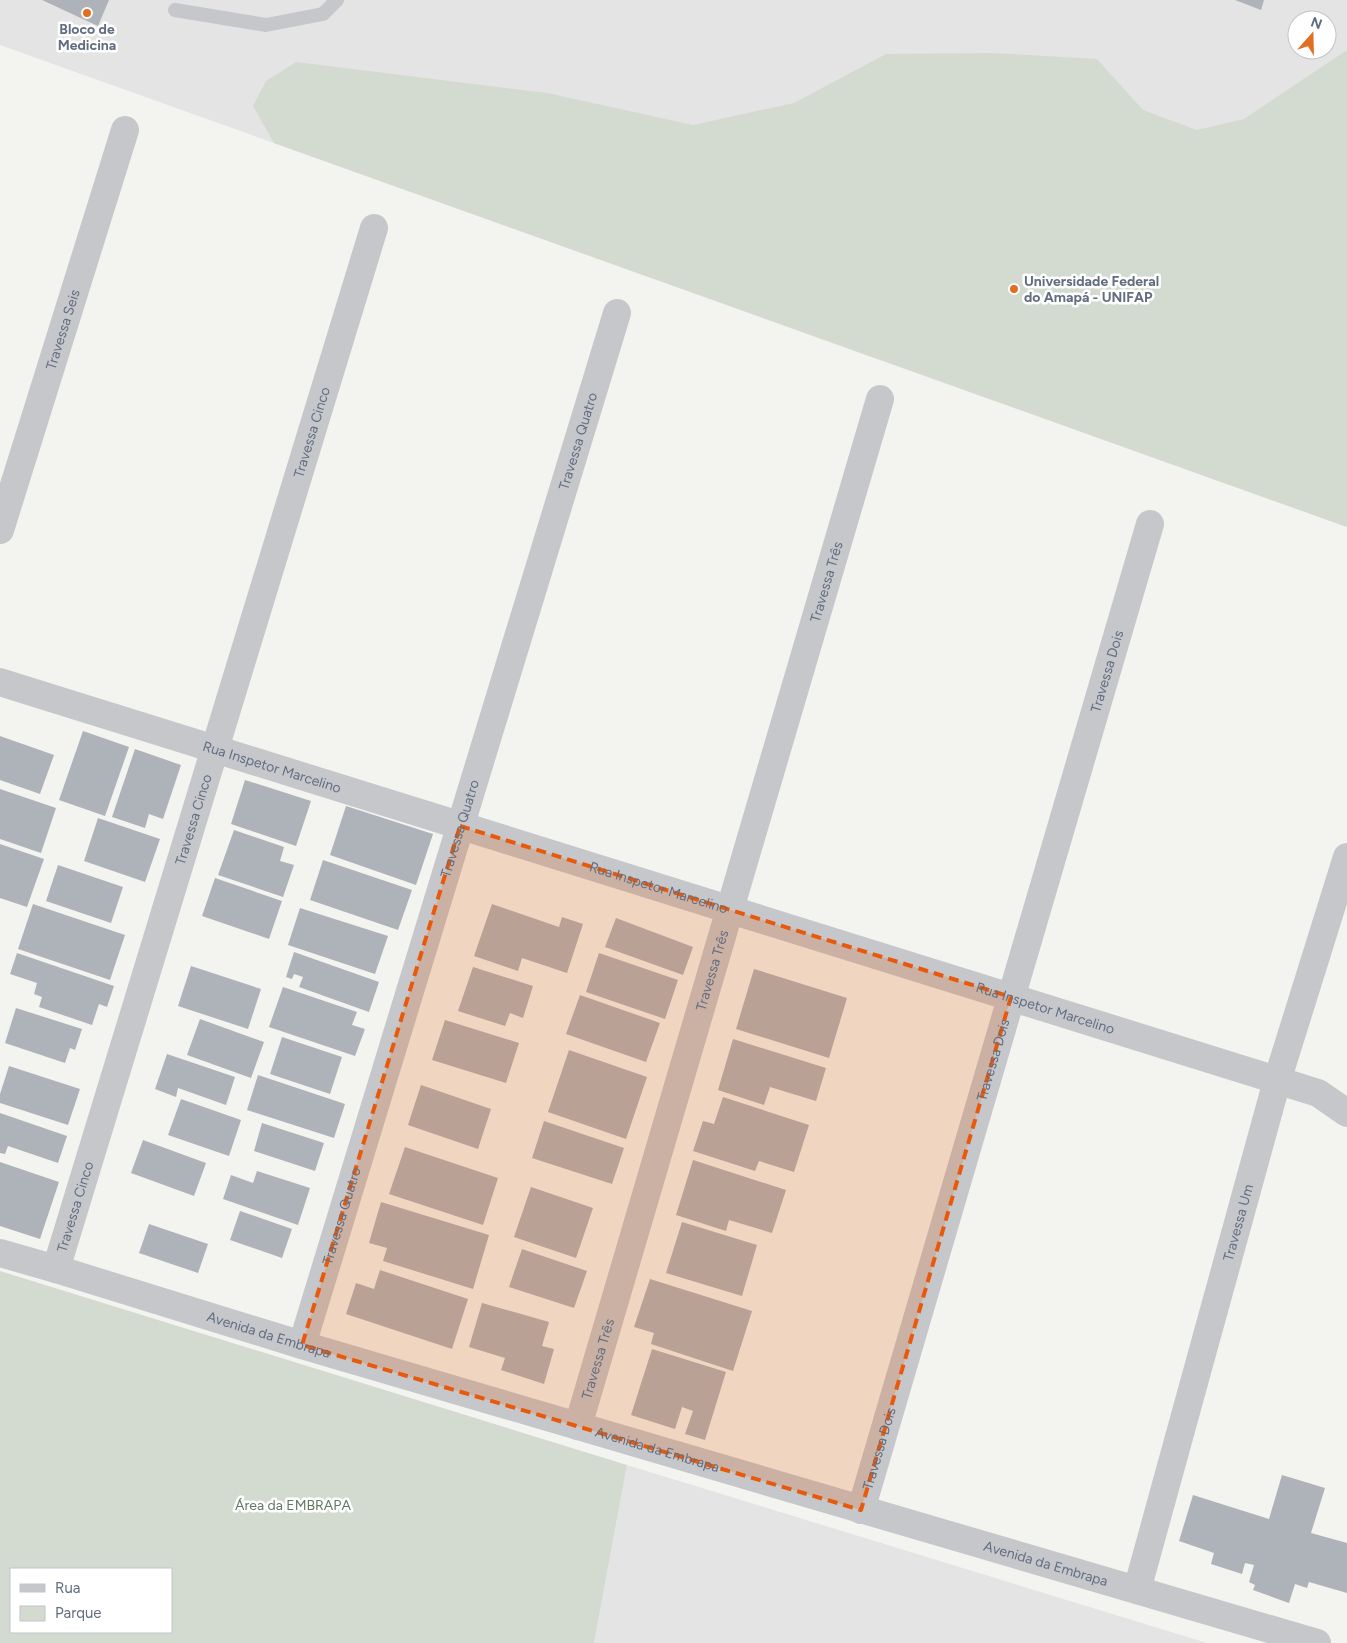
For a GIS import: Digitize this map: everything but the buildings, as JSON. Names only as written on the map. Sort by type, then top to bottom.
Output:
[{"type":"street","name":"Travessa Seis","points":[[0,530],[125,130]]},
{"type":"street","name":"Travessa Cinco","points":[[56,1269],[374,228]]},
{"type":"street","name":"Travessa Quatro","points":[[302,1345],[617,313]]},
{"type":"street","name":"Travessa Três","points":[[578,1426],[880,399]]},
{"type":"street","name":"Travessa Dois","points":[[861,1510],[1150,524]]},
{"type":"street","name":"Rua Inspetor Marcelino","points":[[0,682],[1318,1093],[1347,1112]]},
{"type":"street","name":"Travessa Um","points":[[1137,1590],[1277,1080],[1347,857]]},
{"type":"street","name":"Rua Inspetor Marcelino","points":[[1318,1093],[1347,1088]]},
{"type":"street","name":"Avenida da Embrapa","points":[[0,1253],[302,1345],[1317,1643]]},
{"type":"lane","points":[[175,10],[266,25],[323,14],[337,0]]},
{"type":"highlighted area","points":[[460,826],[1011,997],[861,1510],[302,1345]]},
{"type":"shaded area","name":"Universidade Federal do Amapá - UNIFAP","points":[[0,0],[1347,0],[1347,527],[0,45]]},
{"type":"shaded area","points":[[627,1465],[1207,1643],[594,1643]]},
{"type":"green space","name":"Universidade Federal do Amapá - UNIFAP","points":[[1347,50],[1347,527],[274,143],[253,106],[266,81],[296,62],[547,93],[693,125],[794,103],[886,54],[993,53],[1097,59],[1143,110],[1197,130],[1244,119],[1332,60],[1337,60],[1337,57]]},
{"type":"green space","name":"Área da EMBRAPA","points":[[0,1271],[627,1465],[594,1643],[0,1643]]},
{"type":"place","name":"Bloco de Medicina","points":[[87,13]]},
{"type":"place","name":"Universidade Federal do Amapá - UNIFAP","points":[[1014,289]]}]
